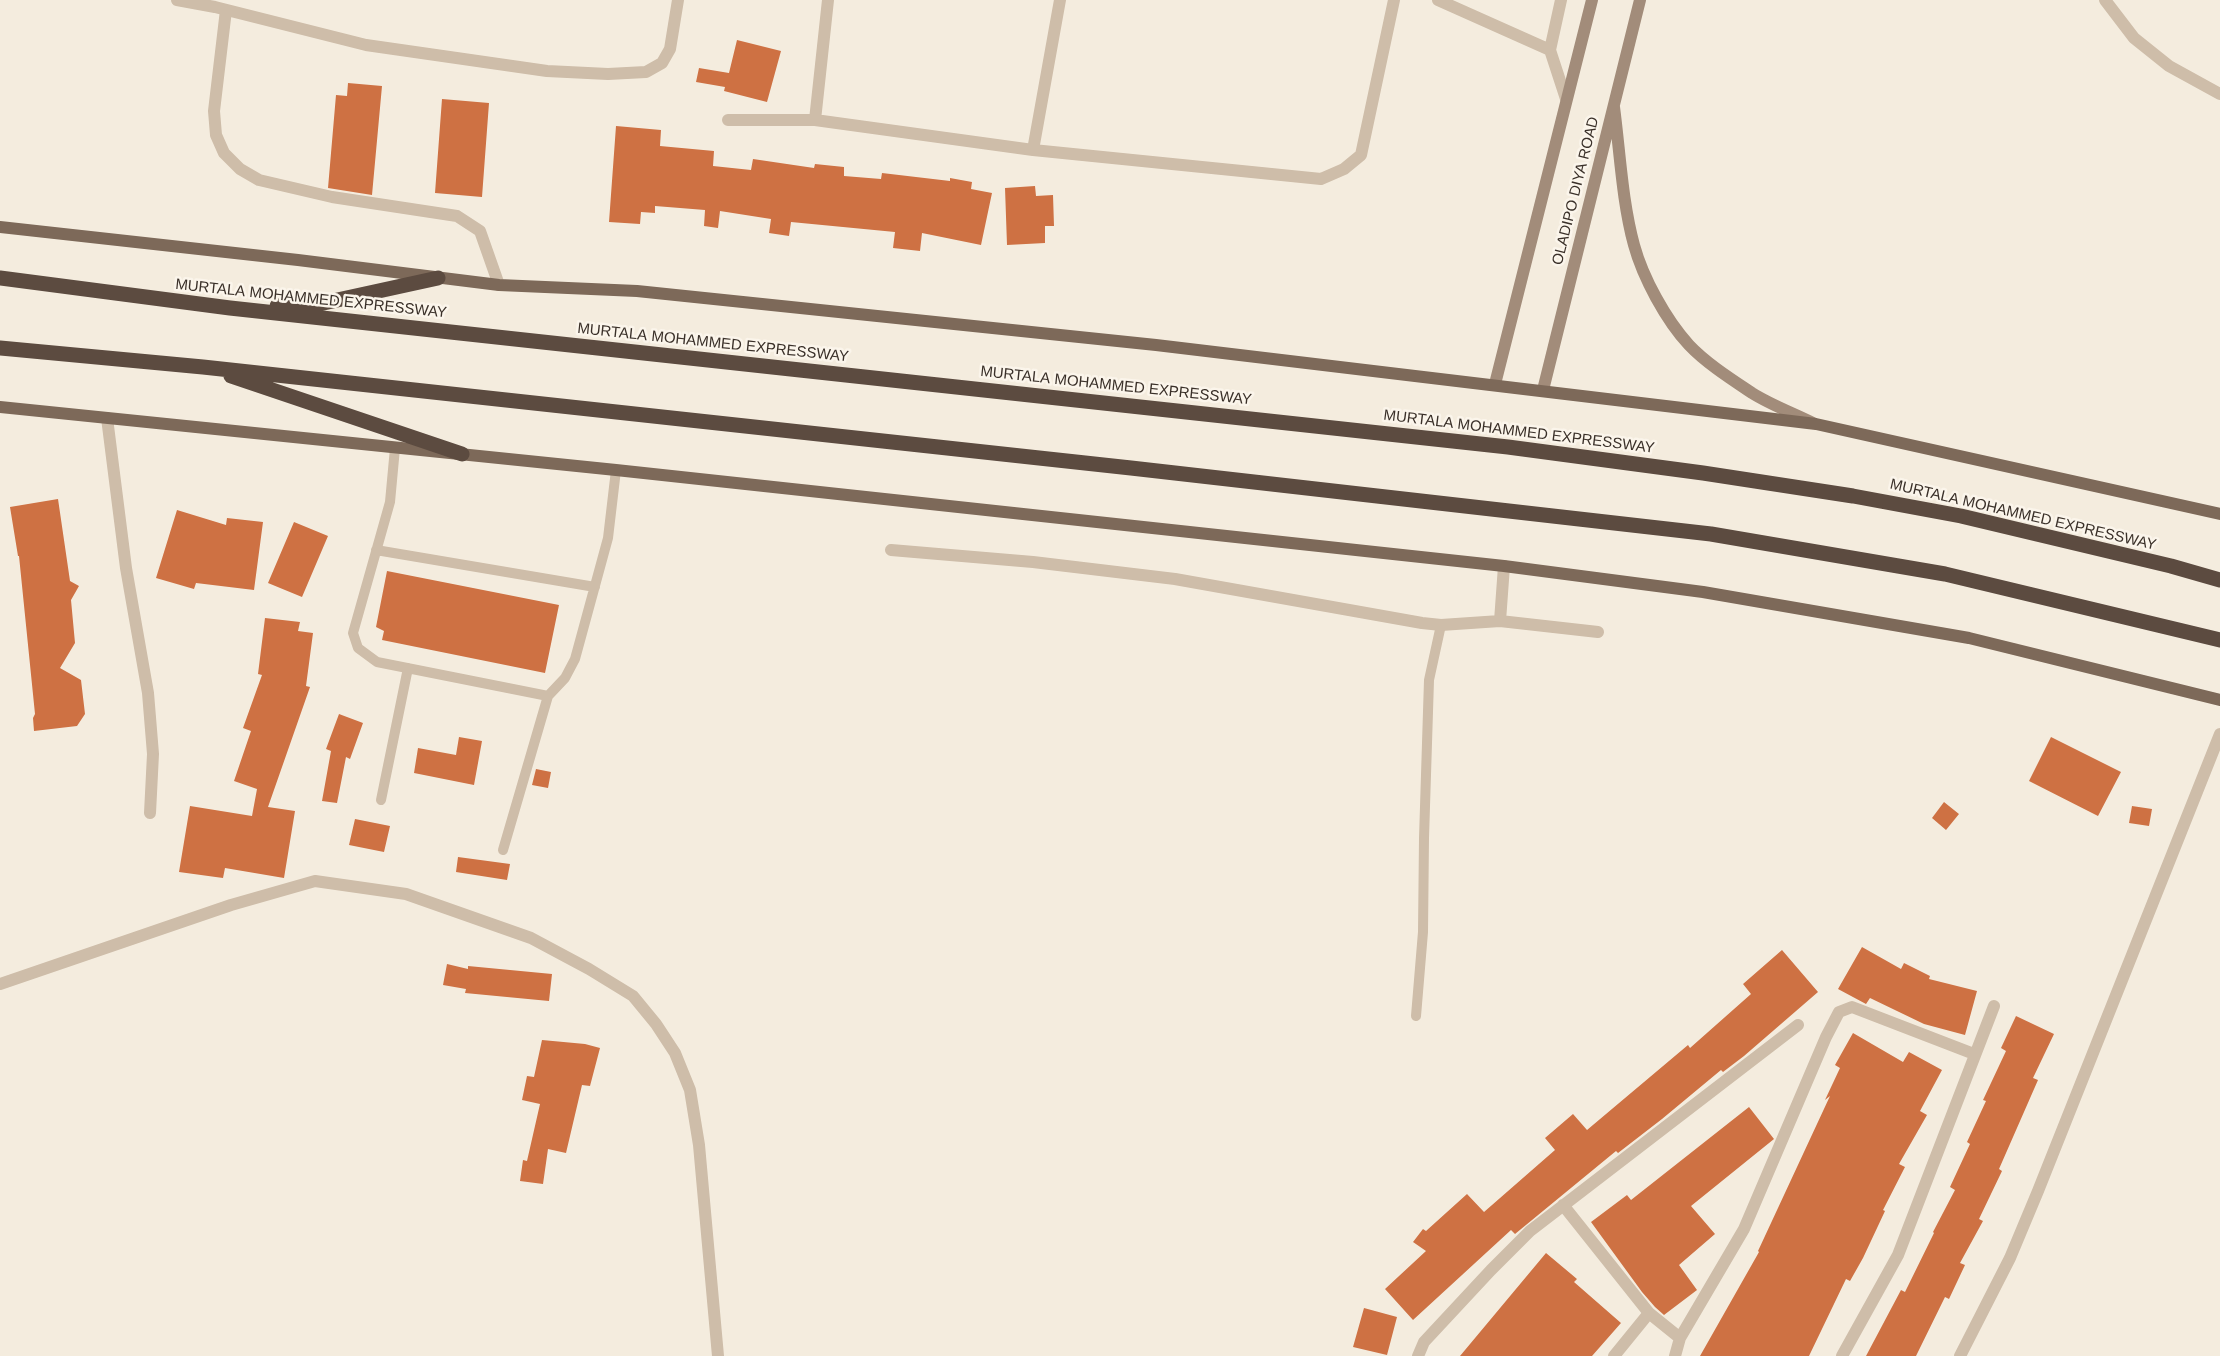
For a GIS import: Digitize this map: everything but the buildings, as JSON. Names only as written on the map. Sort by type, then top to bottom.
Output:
[{"type":"highway","name":"MURTALA MOHAMMED EXPRESSWAY","points":[[0,278],[230,308],[1508,446],[1853,496],[1961,516],[2171,566],[2220,580]]},
{"type":"highway","points":[[230,308],[319,304],[438,278]]},
{"type":"highway","points":[[0,348],[203,367],[1131,468],[1711,534],[1945,574],[2220,640]]},
{"type":"highway","points":[[203,367],[462,454]]},
{"type":"main road","points":[[1495,384],[1592,0]]},
{"type":"main road","name":"OLADIPO DIYA ROAD","points":[[1543,390],[1640,0]]},
{"type":"main road","points":[[1614,107],[1627,211],[1634,246],[1653,290],[1674,325],[1690,345],[1754,394],[1816,424]]},
{"type":"main road","points":[[0,227],[298,260],[499,285],[657,292],[1166,346],[1816,424],[2220,514]]},
{"type":"main road","points":[[0,407],[616,470],[1504,566],[1703,592],[1969,638],[2220,700]]},
{"type":"street","points":[[177,0],[366,44],[547,71],[608,74],[646,72],[662,63],[670,49],[678,0]]},
{"type":"street","points":[[816,120],[828,0]]},
{"type":"street","points":[[1032,150],[1060,0]]},
{"type":"street","points":[[728,120],[816,120],[1032,150],[1321,179],[1344,169],[1361,155],[1394,0]]},
{"type":"street","points":[[1438,0],[1550,50]]},
{"type":"street","points":[[1561,0],[1550,50],[1566,99]]},
{"type":"street","points":[[2105,0],[2134,38],[2169,66],[2220,94]]},
{"type":"street","points":[[226,10],[214,111],[215,127],[216,135],[224,153],[240,170],[259,180],[332,198],[457,216],[480,231],[499,285]]},
{"type":"street","points":[[107,418],[126,568],[148,693],[153,754],[150,813]]},
{"type":"street","points":[[891,550],[1033,562],[1175,580],[1310,602],[1388,619],[1441,625],[1500,621],[1598,632]]},
{"type":"street","points":[[1500,621],[1504,566]]},
{"type":"street","points":[[1960,1356],[2010,1258],[2220,734]]},
{"type":"street","points":[[0,984],[231,905],[315,881],[406,894],[531,938],[589,969],[633,996],[656,1024],[675,1053],[690,1090],[699,1145],[718,1356]]},
{"type":"street","points":[[1842,1356],[1898,1255],[1994,1006]]},
{"type":"street","points":[[1675,1356],[1680,1338],[1744,1229],[1826,1037],[1839,1012],[1852,1007],[1974,1054]]},
{"type":"street","points":[[1418,1356],[1424,1342],[1490,1270],[1530,1231],[1798,1025]]},
{"type":"street","points":[[1564,1205],[1649,1313],[1680,1338]]},
{"type":"street","points":[[1614,1356],[1649,1313]]},
{"type":"lane","points":[[395,448],[390,502],[353,633],[358,648],[376,662],[548,696]]},
{"type":"lane","points":[[503,850],[548,696],[565,678],[575,659],[608,538],[616,470]]},
{"type":"lane","points":[[376,550],[595,587]]},
{"type":"lane","points":[[1416,1016],[1423,932],[1429,680],[1441,625]]},
{"type":"lane","points":[[381,800],[408,668]]}]
